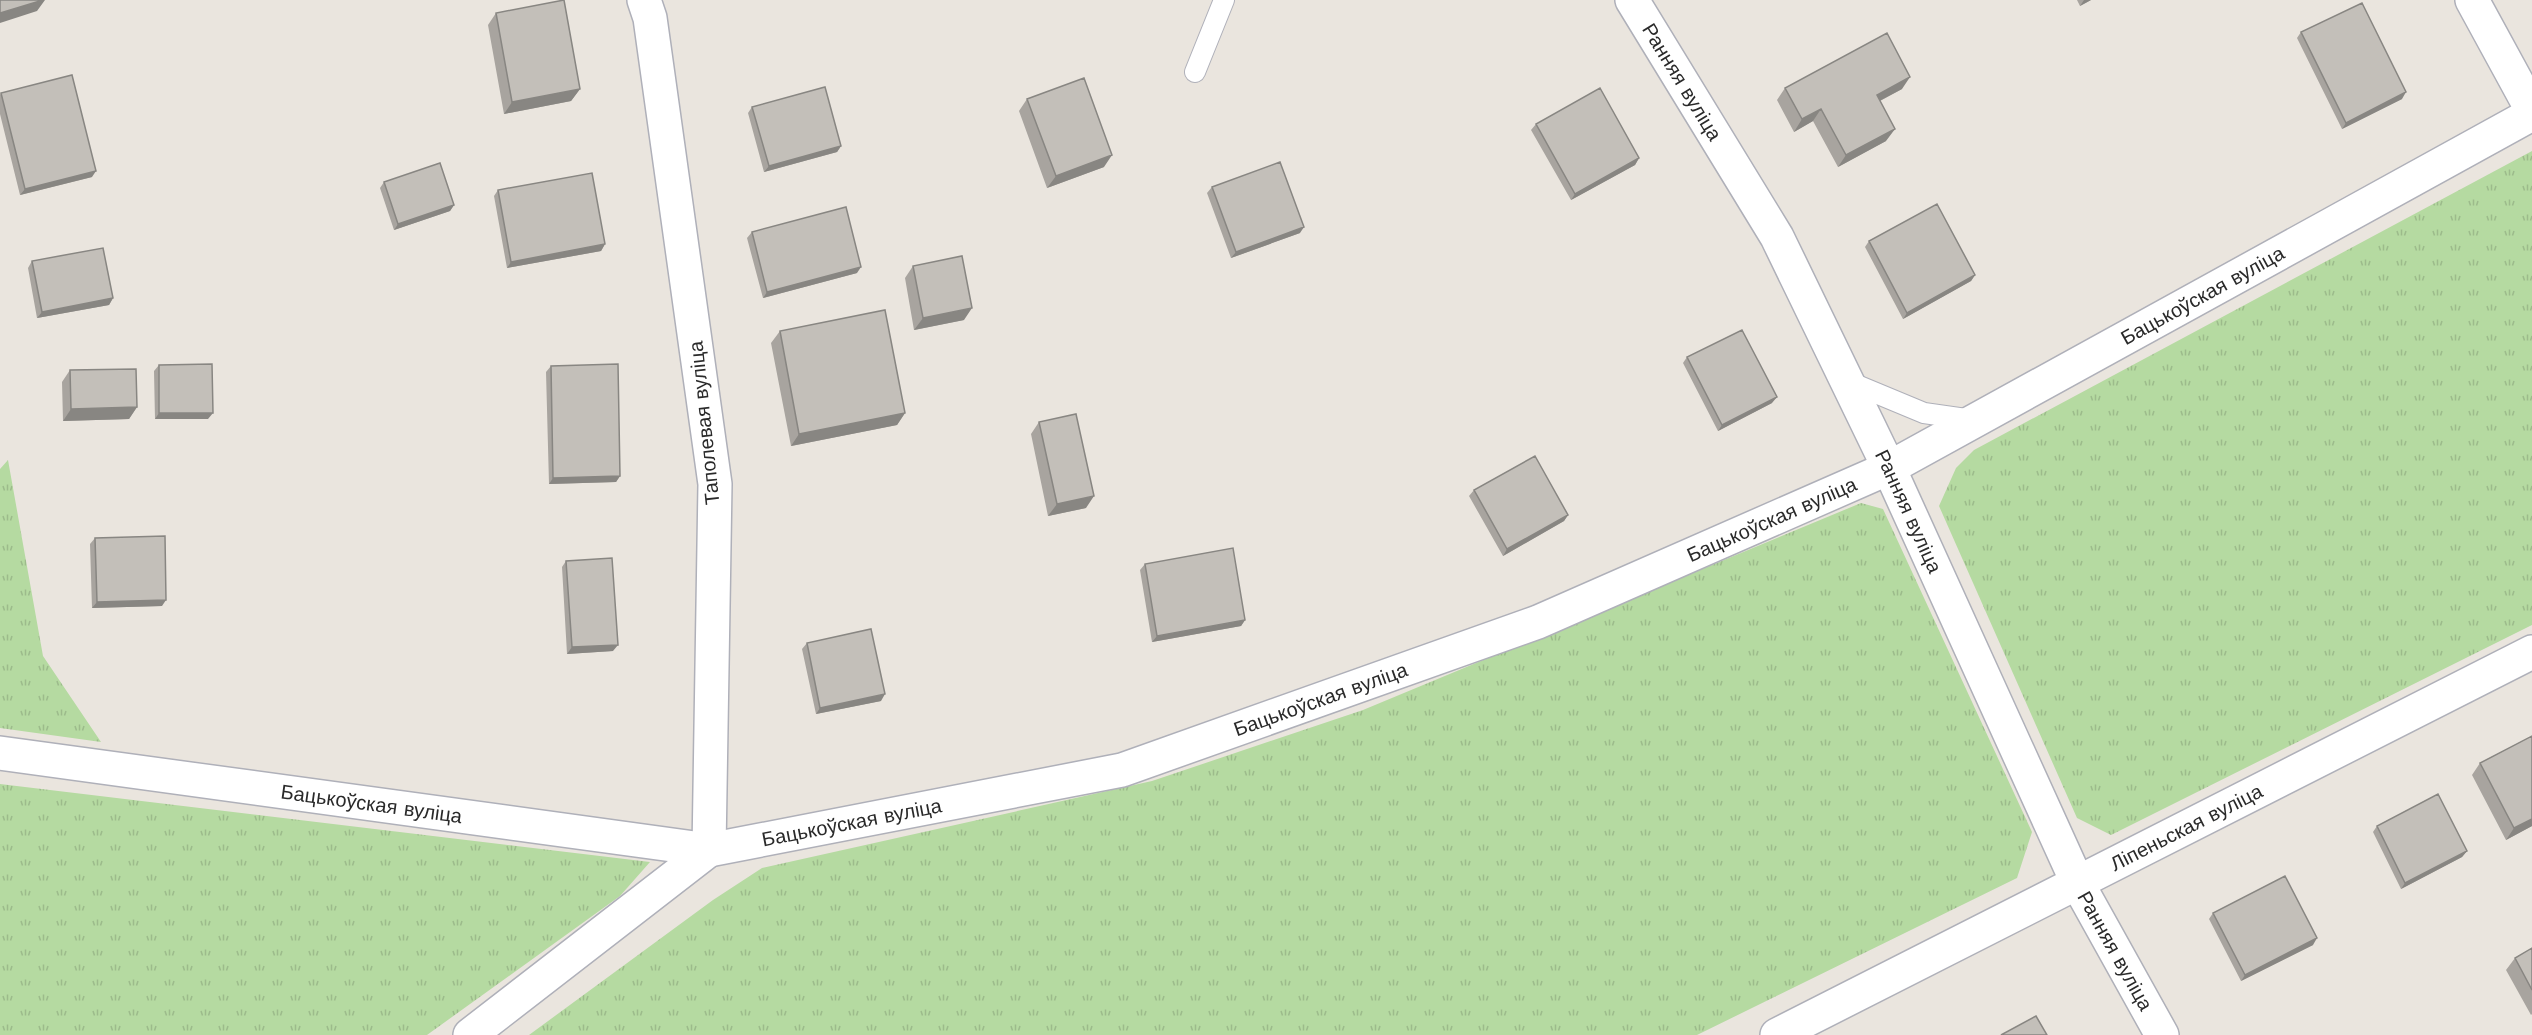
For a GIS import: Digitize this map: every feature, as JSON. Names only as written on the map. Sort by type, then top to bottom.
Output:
[{"type":"street","name":"Таполевая вуліца","points":[[644,0],[650,18],[715,484],[709,850]]},
{"type":"street","name":"Ранняя вуліца","points":[[1632,0],[1777,237],[1889,468],[2078,884],[2162,1035]]},
{"type":"street","points":[[2472,0],[2532,112]]},
{"type":"street","name":"Бацькоўская вуліца","points":[[0,753],[709,850],[1122,770],[1538,622],[1889,468],[2532,112]]},
{"type":"street","name":"Ліпеньская вуліца","points":[[1777,1035],[2532,652]]},
{"type":"street","points":[[470,1035],[709,850]]},
{"type":"lane","points":[[1195,72],[1224,0]]},
{"type":"lane","points":[[1847,381],[1924,413],[1975,421]]},
{"type":"green space","points":[[2532,151],[2532,625],[2111,835],[2077,818],[1939,506],[1956,468],[1974,450]]},
{"type":"green space","points":[[8,460],[43,656],[101,742],[0,728],[0,469]]},
{"type":"green space","points":[[1861,503],[1883,509],[2032,832],[2017,878],[1697,1035],[529,1035],[713,900],[762,868],[1152,781],[1363,710]]},
{"type":"green space","points":[[0,784],[650,862],[620,896],[427,1035],[0,1035]]},
{"type":"building","points":[[0,0],[43,0],[0,13]]},
{"type":"building","points":[[564,0],[580,89],[512,102],[496,13]]},
{"type":"building","points":[[2362,3],[2406,92],[2346,123],[2301,32]]},
{"type":"building","points":[[1887,33],[1910,77],[1877,95],[1895,129],[1846,155],[1821,109],[1802,119],[1785,88]]},
{"type":"building","points":[[72,75],[96,171],[25,189],[1,93]]},
{"type":"building","points":[[1084,78],[1112,155],[1056,176],[1027,99]]},
{"type":"building","points":[[825,87],[841,146],[769,166],[752,107]]},
{"type":"building","points":[[1600,88],[1639,158],[1575,194],[1536,124]]},
{"type":"building","points":[[1280,162],[1304,227],[1236,252],[1212,187]]},
{"type":"building","points":[[440,163],[454,205],[398,224],[384,182]]},
{"type":"building","points":[[592,173],[605,244],[511,262],[498,190]]},
{"type":"building","points":[[1937,204],[1975,275],[1907,313],[1869,241]]},
{"type":"building","points":[[846,207],[861,267],[767,292],[752,232]]},
{"type":"building","points":[[103,248],[113,298],[42,312],[32,261]]},
{"type":"building","points":[[962,256],[972,308],[923,318],[913,266]]},
{"type":"building","points":[[885,310],[905,413],[799,434],[780,331]]},
{"type":"building","points":[[1742,330],[1777,397],[1722,425],[1687,357]]},
{"type":"building","points":[[212,364],[213,413],[159,413],[159,365]]},
{"type":"building","points":[[618,364],[620,476],[553,478],[551,366]]},
{"type":"building","points":[[136,369],[137,407],[71,409],[70,370]]},
{"type":"building","points":[[1076,414],[1094,496],[1057,504],[1039,422]]},
{"type":"building","points":[[1535,456],[1568,515],[1507,549],[1474,490]]},
{"type":"building","points":[[165,536],[166,600],[97,602],[95,538]]},
{"type":"building","points":[[1233,548],[1245,620],[1157,636],[1145,564]]},
{"type":"building","points":[[612,558],[618,645],[572,647],[566,561]]},
{"type":"building","points":[[871,629],[885,694],[820,708],[807,643]]},
{"type":"building","points":[[2532,736],[2532,819],[2514,828],[2480,763]]},
{"type":"building","points":[[2438,794],[2467,851],[2405,883],[2377,826]]},
{"type":"building","points":[[2285,876],[2317,938],[2245,975],[2213,913]]},
{"type":"building","points":[[2532,948],[2532,990],[2515,958]]},
{"type":"building","points":[[2036,1016],[2047,1035],[2001,1035]]}]
